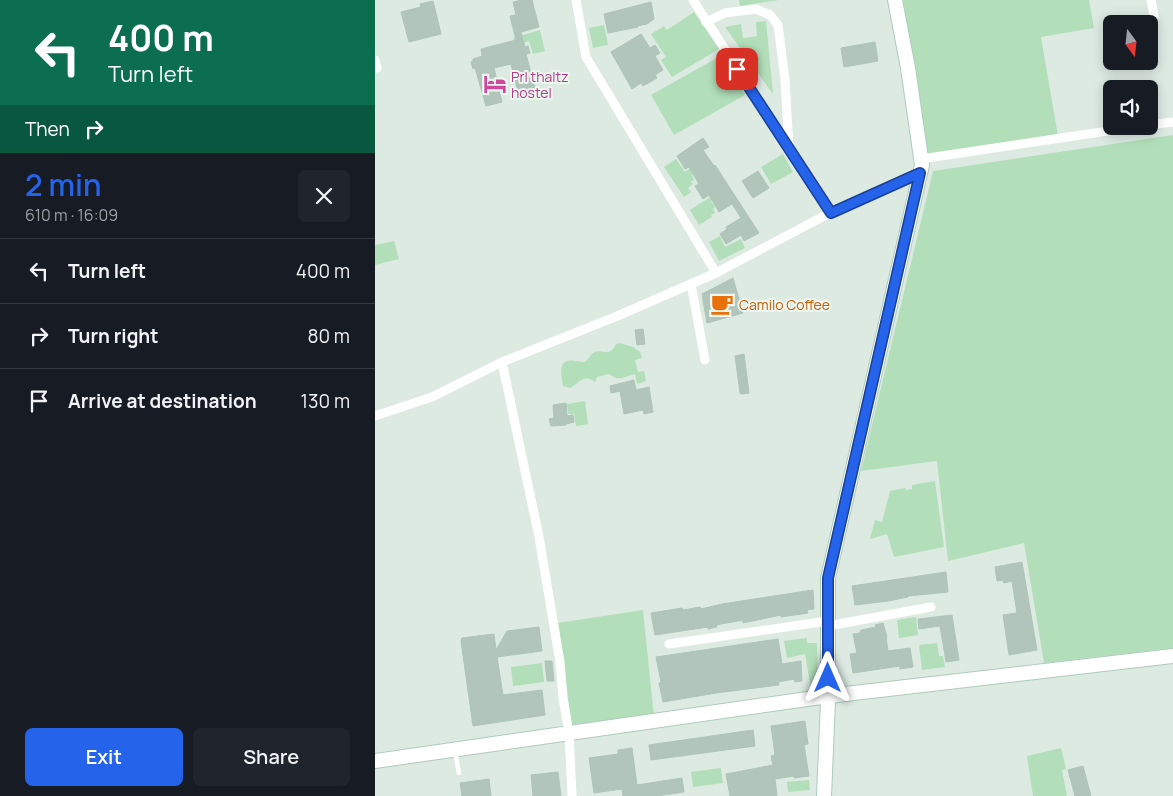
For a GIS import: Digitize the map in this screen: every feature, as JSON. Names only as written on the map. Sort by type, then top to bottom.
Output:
[{"type":"street","points":[[576,0],[586,56],[716,273]]},
{"type":"street","points":[[693,0],[831,213]]},
{"type":"street","points":[[824,796],[828,696],[828,578],[920,166],[908,68],[895,0]]},
{"type":"street","points":[[1151,0],[1153,15]]},
{"type":"street","points":[[706,22],[725,14],[756,9],[771,15],[778,25],[785,80],[789,149]]},
{"type":"street","points":[[375,60],[377,68],[375,68]]},
{"type":"street","points":[[1158,124],[1173,122]]},
{"type":"street","points":[[375,416],[432,397],[502,362],[615,317],[716,273],[920,166],[1103,133]]},
{"type":"street","points":[[691,284],[705,360]]},
{"type":"street","points":[[502,362],[539,537],[560,662],[563,698],[569,733],[572,796]]},
{"type":"street","points":[[669,644],[828,624],[931,606]]},
{"type":"street","points":[[375,761],[828,696],[1173,656]]},
{"type":"lane","points":[[454,749],[459,773]]},
{"type":"green space","points":[[739,0],[779,0],[740,6]]},
{"type":"green space","points":[[903,0],[1089,0],[1094,28],[1041,37],[1058,136],[928,154]]},
{"type":"green space","points":[[694,12],[719,49],[672,77],[661,60],[666,57],[651,34],[664,26],[667,30]]},
{"type":"green space","points":[[766,21],[773,94],[725,27],[741,24],[743,38],[757,36],[756,22]]},
{"type":"green space","points":[[604,25],[608,45],[593,48],[589,28]]},
{"type":"green space","points":[[540,30],[545,51],[533,54],[529,41],[515,45],[513,38]]},
{"type":"green space","points":[[722,55],[745,95],[674,135],[651,95]]},
{"type":"green space","points":[[1173,135],[1173,648],[1044,663],[1024,543],[948,561],[937,461],[861,471],[933,171]]},
{"type":"green space","points":[[783,154],[793,172],[771,184],[761,167]]},
{"type":"green space","points":[[676,159],[685,172],[696,164],[700,170],[692,175],[694,180],[691,182],[693,184],[688,188],[691,192],[684,197],[664,167]]},
{"type":"green space","points":[[715,194],[717,197],[711,201],[715,207],[713,209],[715,213],[699,225],[690,210]]},
{"type":"green space","points":[[720,236],[725,247],[741,239],[745,248],[719,261],[709,242]]},
{"type":"green space","points":[[394,241],[399,259],[375,265],[375,245]]},
{"type":"green space","points":[[620,343],[633,347],[640,352],[642,358],[635,360],[638,372],[644,371],[646,381],[637,384],[635,374],[616,378],[609,374],[597,377],[595,382],[588,378],[570,388],[563,386],[563,364],[570,360],[584,362],[593,353],[611,351],[616,344]]},
{"type":"green space","points":[[585,401],[588,424],[576,426],[574,414],[568,414],[567,404]]},
{"type":"green space","points":[[935,481],[944,547],[894,557],[887,534],[870,539],[875,520],[882,522],[890,491],[905,488],[906,490],[912,489],[912,485]]},
{"type":"green space","points":[[643,610],[654,717],[572,729],[558,623]]},
{"type":"green space","points":[[916,617],[918,635],[899,638],[897,620]]},
{"type":"green space","points":[[807,638],[807,643],[817,643],[818,686],[811,688],[805,654],[787,658],[784,641]]},
{"type":"green space","points":[[937,643],[939,656],[943,656],[945,667],[922,670],[919,645]]},
{"type":"green space","points":[[542,663],[544,682],[513,686],[511,667]]},
{"type":"green space","points":[[1061,748],[1066,769],[1062,770],[1067,796],[1033,796],[1027,756]]},
{"type":"green space","points":[[721,768],[723,783],[693,787],[691,772]]},
{"type":"green space","points":[[809,780],[810,790],[788,792],[787,782]]},
{"type":"building","points":[[532,0],[539,27],[521,32],[525,47],[528,46],[530,53],[526,54],[536,92],[519,96],[511,64],[494,68],[502,102],[486,106],[475,68],[473,69],[471,62],[473,59],[482,56],[481,49],[516,40],[510,16],[516,15],[513,2]]},
{"type":"building","points":[[433,1],[441,34],[409,42],[401,12],[421,7],[420,4]]},
{"type":"building","points":[[651,2],[654,19],[638,27],[608,33],[604,14]]},
{"type":"building","points":[[641,34],[650,48],[655,45],[660,53],[655,56],[663,70],[655,75],[657,78],[643,86],[641,83],[632,89],[611,52]]},
{"type":"building","points":[[875,42],[878,61],[844,67],[841,48]]},
{"type":"building","points":[[703,138],[709,147],[703,150],[715,165],[759,233],[744,241],[741,235],[726,244],[720,234],[727,229],[726,227],[741,218],[732,204],[719,212],[709,195],[703,199],[695,186],[699,184],[689,167],[685,169],[677,156]]},
{"type":"building","points":[[758,171],[769,188],[753,198],[742,181]]},
{"type":"building","name":"Camilo Coffee","points":[[733,278],[743,313],[707,323],[702,294]]},
{"type":"building","points":[[643,329],[645,344],[637,345],[635,330]]},
{"type":"building","points":[[744,354],[749,393],[742,394],[740,393],[735,356]]},
{"type":"building","points":[[634,380],[636,390],[649,387],[653,412],[644,414],[643,410],[624,414],[620,391],[611,393],[610,386]]},
{"type":"building","points":[[566,403],[567,416],[573,415],[574,422],[566,425],[551,426],[549,419],[554,418],[553,405]]},
{"type":"building","points":[[1022,562],[1037,650],[1009,655],[1003,615],[1017,613],[1012,581],[1004,583],[1003,580],[997,581],[995,567]]},
{"type":"building","points":[[946,572],[948,592],[908,596],[888,601],[855,605],[852,586]]},
{"type":"building","points":[[813,590],[814,609],[807,610],[808,613],[781,617],[781,615],[743,623],[743,620],[716,625],[717,627],[708,629],[708,627],[655,635],[651,613],[682,608],[683,610],[700,607],[701,609]]},
{"type":"building","points":[[952,615],[959,660],[946,662],[940,626],[919,629],[918,619]]},
{"type":"building","points":[[883,623],[888,651],[910,648],[913,667],[900,669],[900,666],[853,673],[850,654],[857,653],[853,634]]},
{"type":"building","points":[[539,627],[542,651],[497,657],[503,695],[542,690],[545,715],[473,726],[462,638],[494,634],[496,650],[507,631]]},
{"type":"building","points":[[778,639],[782,664],[801,661],[802,681],[795,682],[794,679],[778,682],[779,685],[663,702],[656,657]]},
{"type":"building","points":[[545,661],[552,661],[554,681],[547,681]]},
{"type":"building","points":[[805,721],[808,744],[804,745],[809,776],[775,779],[777,796],[730,796],[726,774],[773,765],[771,756],[775,755],[771,726]]},
{"type":"building","points":[[753,730],[755,746],[651,760],[649,745]]},
{"type":"building","points":[[632,748],[637,785],[682,778],[684,792],[657,796],[623,796],[622,789],[594,793],[589,758],[618,754],[618,750]]},
{"type":"building","points":[[1083,766],[1091,796],[1075,796],[1068,770]]},
{"type":"building","points":[[558,772],[561,796],[533,796],[531,775]]},
{"type":"building","points":[[489,779],[491,796],[462,796],[460,783]]},
{"type":"place","name":"Prl thaltz hostel","points":[[495,84]]},
{"type":"place","name":"Camilo Coffee","points":[[722,304]]},
{"type":"route","points":[[737,69],[831,213],[920,173],[828,578],[828,678]]}]
